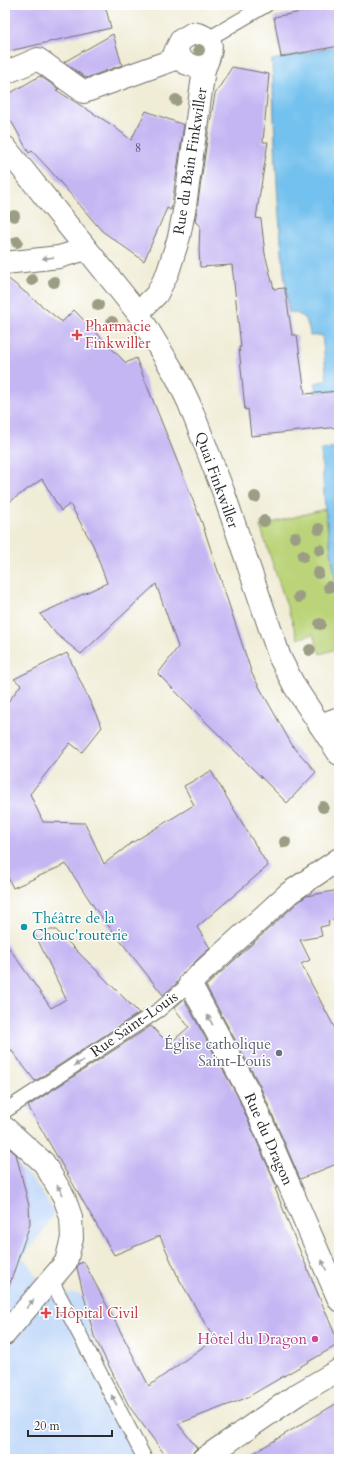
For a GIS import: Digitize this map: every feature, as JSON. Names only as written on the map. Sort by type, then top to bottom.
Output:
[{"type":"street","points":[[193,33],[204,35],[208,39],[211,47],[210,56],[204,70],[185,63],[178,58],[175,52],[181,40],[193,33]]},
{"type":"street","points":[[5,73],[38,59],[84,92],[178,58]]},
{"type":"street","name":"Rue du Bain Finkwiller","points":[[138,313],[157,294],[168,272],[179,237],[185,206],[204,70]]},
{"type":"street","name":"Quai Finkwiller","points":[[5,148],[138,313],[163,353],[189,403],[223,491],[280,658],[295,687],[330,721],[339,754]]},
{"type":"street","points":[[5,262],[58,257],[86,249]]},
{"type":"street","name":"Rue Saint-Louis","points":[[190,983],[289,893],[339,858]]},
{"type":"street","name":"Rue du Dragon","points":[[190,983],[249,1092],[339,1300]]},
{"type":"street","points":[[5,1128],[44,1163],[64,1197],[71,1216],[72,1238],[66,1262],[5,1334]]},
{"type":"street","points":[[203,1459],[298,1394],[339,1370]]},
{"type":"lane","points":[[208,39],[266,5]]},
{"type":"lane","name":"Rue Saint-Louis","points":[[5,1111],[159,1010],[190,983]]},
{"type":"lane","points":[[51,1280],[145,1459]]},
{"type":"shaded area","name":"Hôpital Civil","points":[[5,1154],[34,1181],[54,1212],[42,1233],[22,1258],[27,1261],[35,1275],[47,1285],[62,1292],[83,1295],[98,1361],[151,1459],[5,1459]]},
{"type":"green space","points":[[325,509],[339,604],[339,648],[320,654],[313,634],[298,639],[260,526]]},
{"type":"water","points":[[339,46],[339,391],[315,393],[315,383],[327,380],[322,335],[310,336],[305,319],[298,314],[289,312],[279,218],[272,60]]},
{"type":"water","points":[[339,446],[339,604],[325,509],[321,450]]},
{"type":"building","points":[[5,5],[105,5],[111,28],[5,52]]},
{"type":"building","points":[[339,5],[339,46],[281,57],[274,17]]},
{"type":"building","points":[[113,34],[122,65],[86,78],[64,62]]},
{"type":"building","points":[[232,67],[269,74],[263,142],[268,142],[256,218],[261,219],[265,254],[274,289],[285,288],[292,335],[297,335],[305,394],[339,391],[339,427],[251,436],[248,409],[245,410],[239,347],[241,347],[232,265],[200,267],[200,225],[195,222],[208,134],[215,94]]},
{"type":"building","points":[[40,76],[59,89],[56,90],[112,125],[131,140],[146,111],[184,125],[171,210],[167,208],[144,261],[102,231],[48,168],[32,151],[29,153],[5,110],[5,96]]},
{"type":"building","points":[[5,276],[62,322],[74,310],[126,363],[136,358],[202,523],[252,674],[292,745],[316,772],[287,803],[158,674],[178,647],[156,584],[81,654],[56,634],[40,614],[107,583],[93,545],[70,504],[61,511],[42,479],[5,505]]},
{"type":"building","points":[[67,653],[102,727],[82,752],[70,743],[30,794],[43,822],[85,823],[104,864],[130,844],[194,805],[184,786],[211,771],[268,866],[197,927],[210,948],[182,974],[178,982],[163,995],[96,910],[66,864],[13,888],[5,871],[5,706],[21,685],[14,679]]},
{"type":"building","points":[[339,890],[339,919],[328,921],[329,925],[320,927],[322,936],[300,940],[310,960],[301,964],[339,1036],[339,1163],[300,1179],[260,1086],[206,986],[306,896]]},
{"type":"building","points":[[56,930],[139,1013],[35,1081],[5,1042],[5,942],[51,1008],[66,999],[34,932]]},
{"type":"building","points":[[184,999],[238,1097],[277,1188],[275,1188],[290,1227],[339,1344],[246,1398],[178,1424],[197,1448],[192,1453],[191,1459],[168,1459],[129,1406],[94,1336],[77,1268],[78,1264],[84,1262],[149,1386],[214,1339],[178,1277],[160,1236],[114,1255],[28,1106],[151,1026],[169,1044],[189,1027],[174,1008]]},
{"type":"building","points":[[5,1145],[16,1154],[29,1206],[30,1224],[8,1289],[5,1288]]},
{"type":"building","points":[[339,1402],[339,1459],[244,1459],[300,1425]]},
{"type":"place","name":"Pharmacie Finkwiller","points":[[77,335]]},
{"type":"place","name":"Théâtre de la Chouc'routerie","points":[[24,927]]},
{"type":"place","name":"Église catholique Saint-Louis","points":[[279,1053]]},
{"type":"place","name":"Hôpital Civil","points":[[46,1313]]},
{"type":"place","name":"Hôtel du Dragon","points":[[315,1339]]}]
